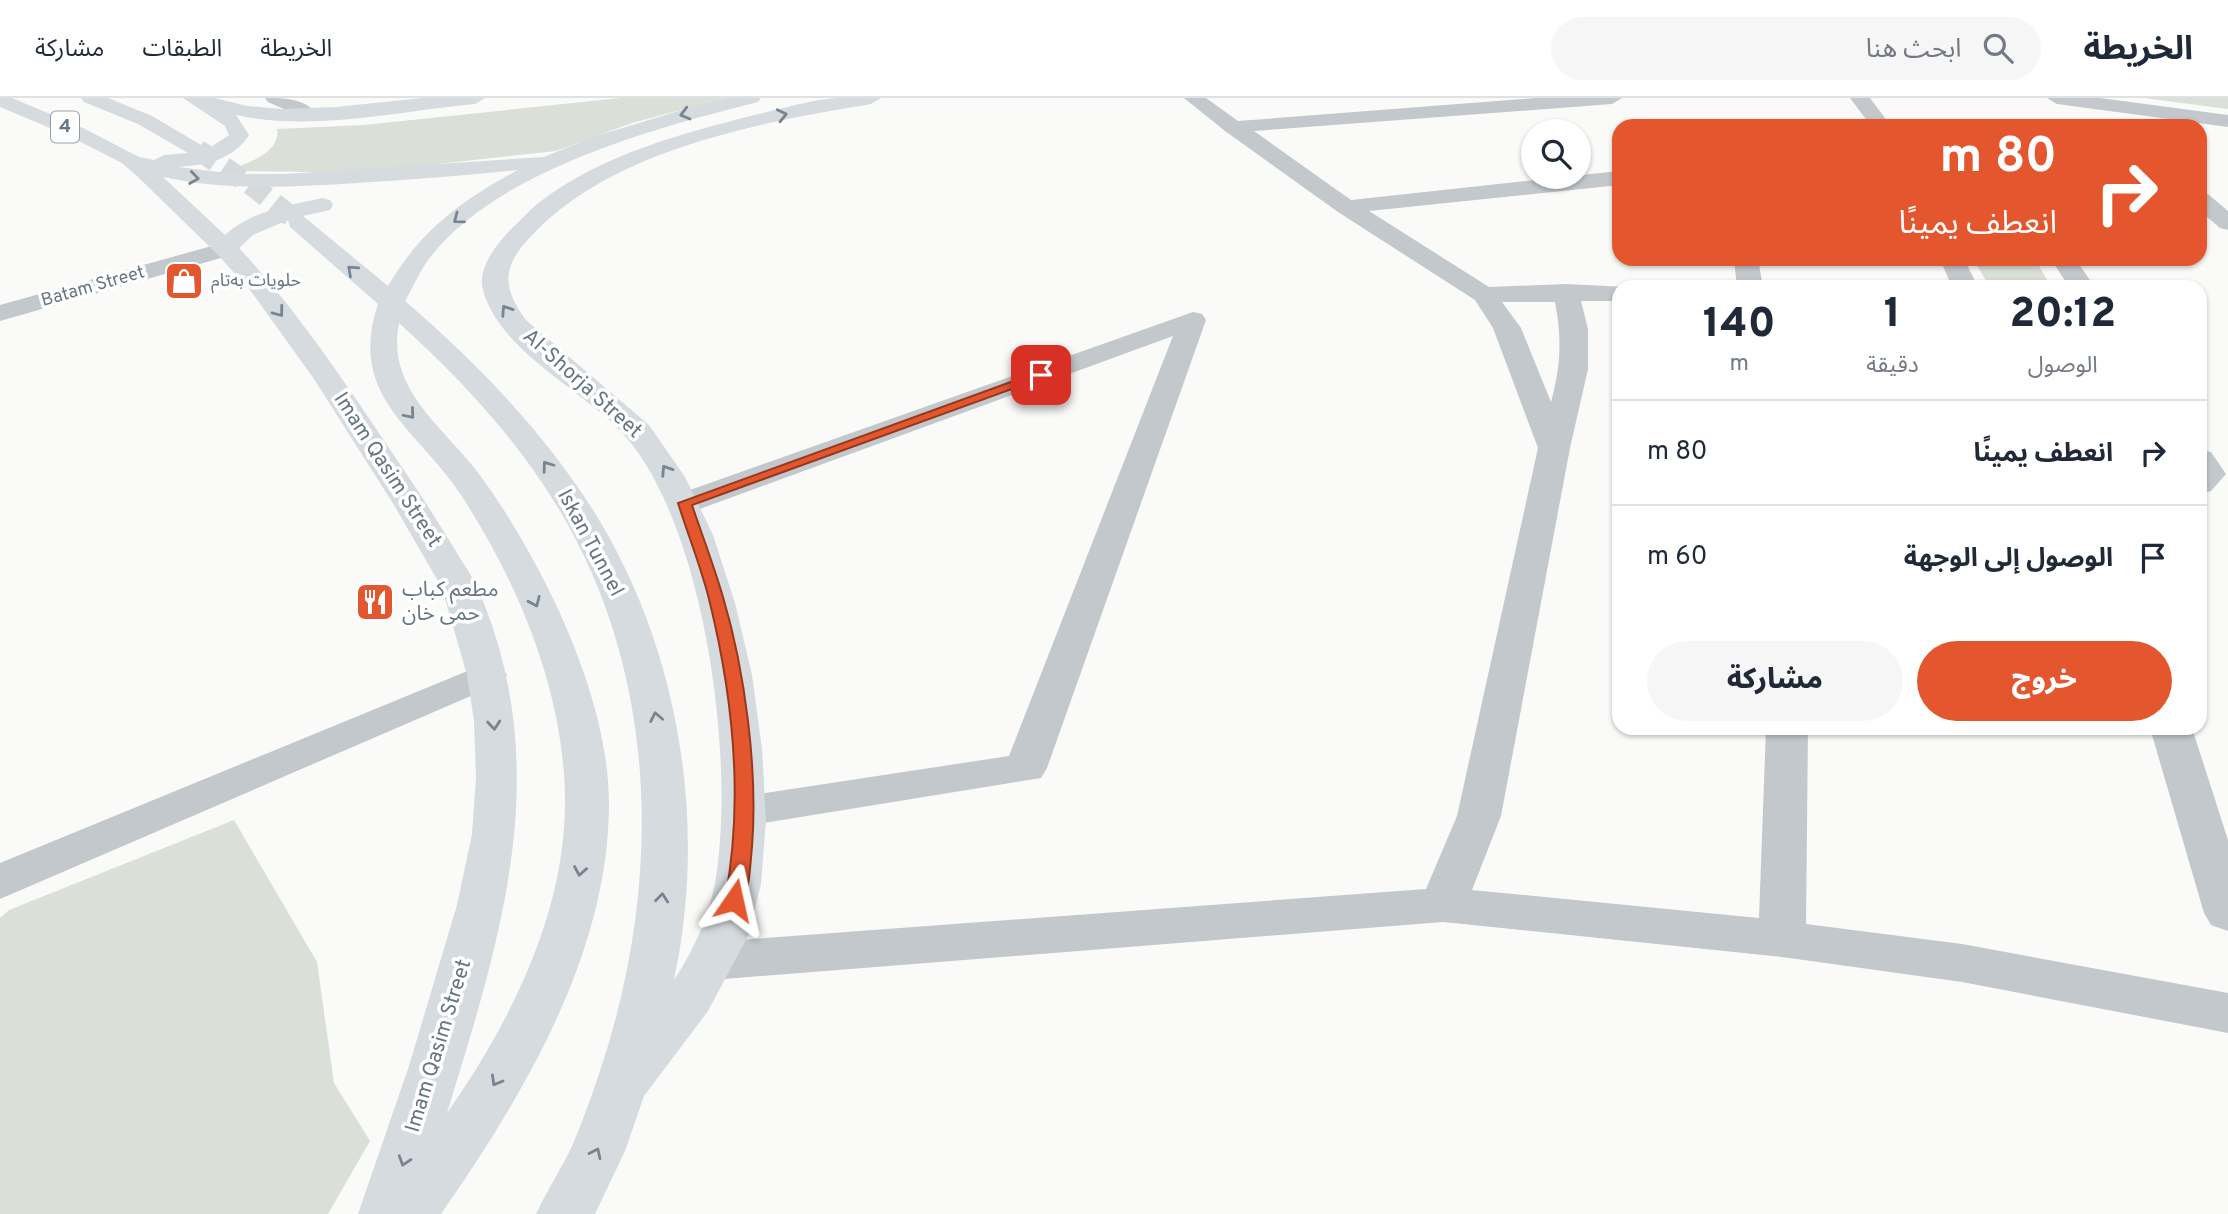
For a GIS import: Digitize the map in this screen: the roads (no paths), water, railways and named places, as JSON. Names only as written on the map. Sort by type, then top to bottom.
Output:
[{"type":"main road","points":[[91,98],[145,120],[198,149]]},
{"type":"main road","points":[[200,99],[243,111],[273,106],[306,113],[475,98]]},
{"type":"main road","points":[[408,1214],[482,1104],[521,1037],[549,974],[571,912],[582,866],[587,803],[575,715],[553,643],[519,565],[480,500],[454,464],[401,404],[383,357],[387,317],[400,284],[420,253],[461,216],[505,187],[550,163],[613,136],[751,98]]},
{"type":"main road","name":"Al-Shorja Street","points":[[619,1088],[690,997],[725,934],[741,867],[745,811],[741,748],[731,667],[716,598],[684,503],[656,454],[638,432],[537,346],[511,319],[496,294],[494,274],[499,261],[529,222],[556,200],[593,179],[631,162],[716,132],[793,112],[871,98]]},
{"type":"main road","points":[[115,151],[160,161],[193,159],[225,150],[237,139],[237,130],[200,99]]},
{"type":"main road","name":"4","points":[[0,100],[115,151]]},
{"type":"main road","points":[[115,151],[170,174],[195,179],[326,178],[536,162],[618,151],[716,132]]},
{"type":"main road","name":"Imam Qasim Street","points":[[115,151],[145,171],[226,249],[259,285],[327,377],[429,533],[460,588],[487,675],[497,778],[494,834],[481,905],[435,1066],[387,1214]]},
{"type":"main road","points":[[226,249],[235,235],[253,225],[347,200],[436,188],[484,187],[517,190],[556,200]]},
{"type":"main road","name":"Iskan Tunnel","points":[[298,222],[452,359],[498,406],[539,454],[570,498],[604,561],[626,611],[648,681],[664,765],[667,849],[653,965],[642,1018],[619,1088]]},
{"type":"main road","points":[[565,1214],[601,1143],[619,1088]]},
{"type":"street","points":[[1194,98],[1346,207],[1484,295],[1507,328],[1554,448]]},
{"type":"street","points":[[1232,127],[1612,98]]},
{"type":"street","points":[[1860,98],[1876,119]]},
{"type":"street","points":[[2057,98],[2228,121]]},
{"type":"street","points":[[2086,102],[2106,119]]},
{"type":"street","points":[[1346,207],[1612,179]]},
{"type":"street","points":[[2207,205],[2228,223]]},
{"type":"street","name":"Batam Street","points":[[0,313],[226,249]]},
{"type":"street","points":[[1443,905],[1479,816],[1554,448],[1574,369],[1574,329],[1566,292]]},
{"type":"street","points":[[1484,295],[1612,293]]},
{"type":"street","points":[[684,503],[1193,320],[1026,768],[745,811]]},
{"type":"street","points":[[0,882],[487,675]]},
{"type":"street","points":[[1782,939],[1787,735]]},
{"type":"street","points":[[2173,735],[2228,913]]},
{"type":"street","points":[[712,961],[1443,905],[1782,939],[1962,963],[2228,1013]]},
{"type":"tunnel","points":[[198,150],[254,187],[298,222]]},
{"type":"place","name":"حلویات بەتام","points":[[184,281]]},
{"type":"place","name":"مطعم كباب حمى خان","points":[[375,602]]}]
